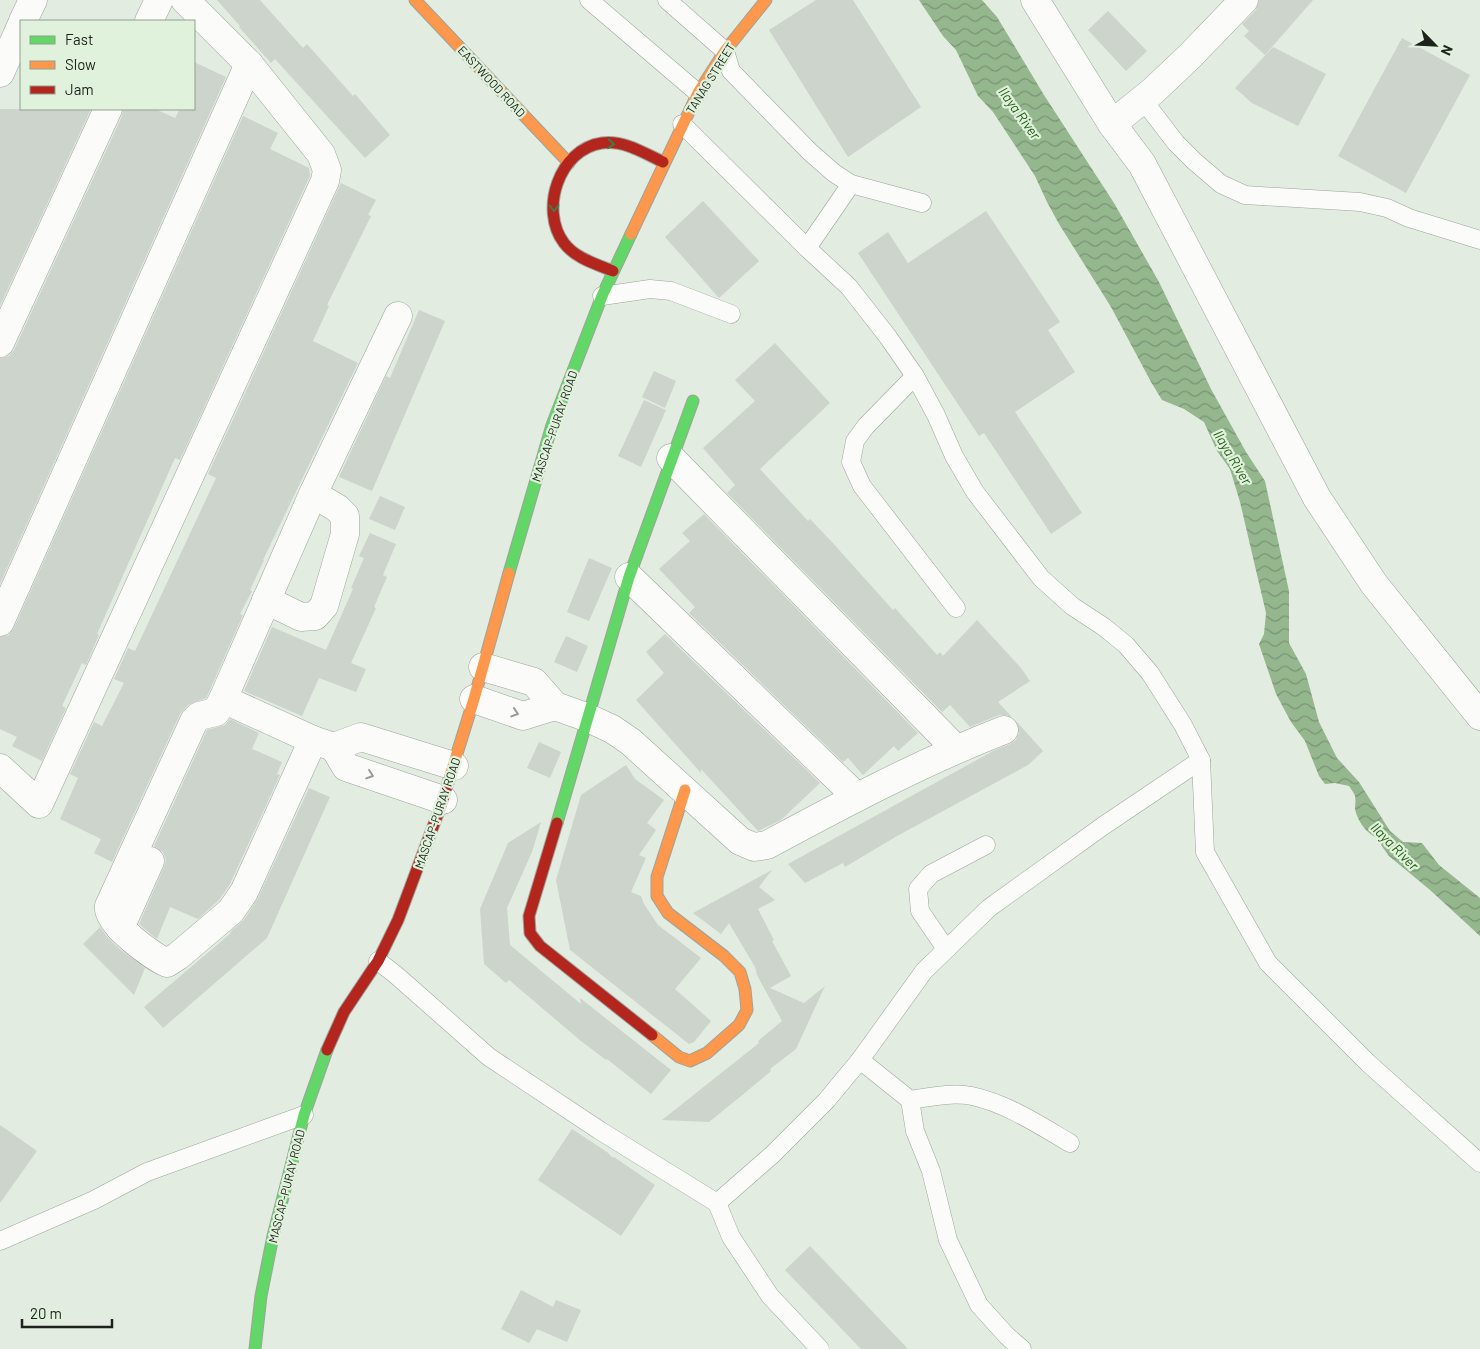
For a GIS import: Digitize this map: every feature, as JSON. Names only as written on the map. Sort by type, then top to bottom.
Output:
[{"type":"street","points":[[24,20],[33,0]]},
{"type":"street","points":[[149,20],[158,0]]},
{"type":"street","points":[[0,768],[39,804],[325,181],[327,170],[321,154],[249,64],[185,0]]},
{"type":"street","name":"EASTWOOD ROAD","points":[[415,0],[569,163]]},
{"type":"street","name":"TANAG STREET","points":[[613,271],[663,162],[698,93],[725,51],[766,0]]},
{"type":"street","points":[[1035,0],[1112,124],[1142,164],[1317,498],[1374,584],[1480,715]]},
{"type":"street","points":[[1112,124],[1143,100],[1190,56],[1244,0]]},
{"type":"street","points":[[0,73],[20,28]]},
{"type":"street","points":[[0,622],[249,64]]},
{"type":"street","points":[[0,343],[108,110]]},
{"type":"street","points":[[613,271],[577,255],[563,242],[554,224],[552,202],[558,182],[569,163],[584,148],[603,143],[624,145],[663,162]]},
{"type":"street","name":"MASCAP-PURAY ROAD","points":[[256,1349],[261,1296],[272,1236],[304,1115],[329,1044],[340,1020],[378,962],[398,920],[443,800],[474,699],[529,499],[552,425],[613,271]]},
{"type":"street","points":[[324,743],[244,892],[231,911],[178,956],[167,963],[158,959],[120,928],[108,911],[109,906],[194,721],[199,716],[220,706],[313,494],[398,316]]},
{"type":"street","points":[[685,790],[657,877],[657,896],[668,912],[724,956],[740,972],[748,1010],[739,1025],[707,1053],[690,1061],[679,1057],[540,946],[530,933],[528,916],[629,577],[693,401]]},
{"type":"street","points":[[671,458],[956,748]]},
{"type":"street","points":[[266,600],[301,617],[314,616],[324,606],[345,534],[345,516],[337,508],[313,494]]},
{"type":"street","points":[[629,577],[857,797]]},
{"type":"street","points":[[483,667],[534,682],[555,706],[612,729],[631,742],[735,836],[754,847],[767,845],[857,797],[956,748],[1004,730]]},
{"type":"street","points":[[474,699],[522,716],[555,706]]},
{"type":"street","points":[[220,706],[324,743],[346,767],[443,800]]},
{"type":"street","points":[[324,743],[361,737],[454,766]]},
{"type":"lane","points":[[589,0],[698,93]]},
{"type":"lane","points":[[666,0],[725,51],[731,71],[810,152],[834,173],[851,184],[922,204]]},
{"type":"lane","points":[[1143,100],[1176,143],[1194,161],[1221,184],[1246,195],[1360,202],[1387,208],[1409,218],[1480,240]]},
{"type":"lane","points":[[682,124],[849,287],[888,337],[915,376],[936,415],[954,456],[974,492],[1041,578],[1072,606],[1104,627],[1126,645],[1150,673],[1183,725],[1201,760],[1205,852],[1268,963],[1368,1063],[1480,1163]]},
{"type":"lane","points":[[807,248],[851,184]]},
{"type":"lane","points":[[602,296],[650,289],[671,291],[731,314]]},
{"type":"lane","points":[[915,376],[855,441],[850,462],[862,486],[956,608]]},
{"type":"lane","points":[[717,1203],[773,1154],[826,1101],[860,1060],[924,970],[990,908],[1103,826],[1201,760]]},
{"type":"lane","points":[[946,949],[920,911],[918,889],[931,874],[986,845]]},
{"type":"lane","points":[[378,962],[396,975],[489,1057],[599,1130],[717,1203],[731,1237],[770,1296],[820,1349]]},
{"type":"lane","points":[[860,1060],[910,1100],[915,1131],[931,1171],[948,1240],[979,1305],[1007,1336],[1022,1349]]},
{"type":"lane","points":[[910,1100],[941,1095],[971,1096],[1011,1109],[1070,1143]]},
{"type":"lane","points":[[0,1241],[94,1200],[147,1172],[304,1115]]},
{"type":"water","name":"Ilaya River","points":[[919,0],[982,0],[997,17],[1044,95],[1114,203],[1159,282],[1211,389],[1246,452],[1265,481],[1289,591],[1289,643],[1306,674],[1319,722],[1337,758],[1359,782],[1390,831],[1403,842],[1422,843],[1439,865],[1480,898],[1480,936],[1430,890],[1389,856],[1381,845],[1383,840],[1373,836],[1365,829],[1356,814],[1355,796],[1349,786],[1335,783],[1325,784],[1319,776],[1305,741],[1291,722],[1276,694],[1259,644],[1264,634],[1266,613],[1240,502],[1230,469],[1217,451],[1204,422],[1184,409],[1162,400],[1111,307],[1059,224],[1035,176],[993,112],[978,96],[956,50],[943,36]]},
{"type":"building","points":[[217,0],[260,0],[303,48],[307,44],[353,96],[355,94],[390,135],[365,158],[275,59],[271,63]]},
{"type":"building","points":[[816,0],[853,0],[921,107],[848,157],[769,30]]},
{"type":"building","points":[[1259,0],[1313,0],[1265,55],[1244,36],[1249,31],[1242,24],[1256,10]]},
{"type":"building","points":[[1108,11],[1147,51],[1126,71],[1088,30]]},
{"type":"building","points":[[1402,38],[1470,75],[1406,193],[1338,156]]},
{"type":"building","points":[[1273,47],[1326,74],[1298,126],[1252,103],[1235,88]]},
{"type":"building","points":[[195,62],[226,77],[0,584],[0,358],[9,356],[14,350],[122,116],[123,110],[157,110],[175,118],[179,110],[195,110]]},
{"type":"building","points":[[0,109],[91,110],[0,306]]},
{"type":"building","points":[[243,116],[278,133],[270,149],[309,168],[310,176],[180,460],[175,458],[97,634],[99,635],[86,665],[82,663],[62,706],[66,708],[42,761],[12,746],[17,737],[0,729],[0,637],[9,635],[14,628]]},
{"type":"building","points":[[341,183],[376,200],[368,215],[371,216],[327,305],[329,306],[313,341],[358,363],[263,560],[250,590],[252,591],[240,614],[243,615],[209,692],[206,698],[188,705],[180,714],[112,862],[94,853],[101,839],[60,819],[78,778],[70,774],[94,722],[102,726],[124,683],[114,679],[128,648],[135,651],[216,478],[208,474]]},
{"type":"building","points":[[703,201],[759,261],[719,298],[665,237]]},
{"type":"building","points":[[986,211],[1060,322],[1048,330],[1075,372],[1015,412],[1082,513],[1051,534],[984,433],[979,436],[858,253],[888,232],[908,263]]},
{"type":"building","points":[[419,310],[445,321],[372,491],[339,477],[386,376],[390,378]]},
{"type":"building","points":[[775,343],[830,403],[760,469],[808,521],[810,519],[831,541],[893,610],[895,608],[937,655],[940,652],[943,656],[977,620],[1021,668],[1030,681],[998,702],[1012,717],[999,715],[970,727],[950,705],[942,712],[727,493],[735,485],[703,448],[755,401],[735,380]]},
{"type":"building","points":[[654,371],[676,381],[665,408],[642,397]]},
{"type":"building","points":[[644,400],[666,410],[641,467],[618,456]]},
{"type":"building","points":[[380,496],[405,507],[395,530],[369,519]]},
{"type":"building","points":[[704,514],[918,733],[898,751],[894,746],[863,775],[848,758],[843,762],[689,613],[695,607],[659,569],[690,541],[682,533]]},
{"type":"building","points":[[370,533],[396,544],[383,575],[387,577],[374,607],[376,608],[351,663],[366,669],[356,692],[319,678],[302,716],[244,691],[272,627],[326,650],[353,589],[351,588],[364,558],[359,556]]},
{"type":"building","points":[[589,558],[612,568],[589,621],[567,612]]},
{"type":"building","points":[[665,634],[820,783],[781,820],[758,831],[701,769],[701,773],[636,700],[664,673],[646,652]]},
{"type":"building","points":[[566,636],[588,646],[577,672],[554,662]]},
{"type":"building","points":[[230,719],[259,733],[252,749],[282,762],[277,774],[280,775],[230,884],[219,900],[198,919],[170,907],[157,939],[139,924],[166,860],[163,852],[154,846],[207,730],[225,725]]},
{"type":"building","points":[[1017,722],[1043,751],[1028,765],[897,836],[845,867],[843,863],[805,883],[788,864],[993,751],[1010,744],[1016,740],[1019,733]]},
{"type":"building","points":[[539,742],[561,752],[550,778],[527,768]]},
{"type":"building","points":[[626,765],[635,779],[664,800],[647,823],[656,830],[639,855],[646,858],[631,892],[641,896],[658,925],[701,958],[675,989],[711,1021],[694,1042],[689,1044],[570,950],[556,880],[581,795]]},
{"type":"building","points":[[309,788],[330,797],[267,938],[163,1028],[144,1007],[244,920],[258,898]]},
{"type":"building","points":[[541,822],[532,852],[507,908],[510,945],[581,1004],[580,998],[671,1070],[651,1094],[581,1041],[509,980],[506,983],[484,964],[480,909],[508,843]]},
{"type":"building","points":[[772,870],[759,887],[775,900],[758,909],[774,940],[772,941],[791,976],[770,988],[804,1003],[825,986],[796,1049],[770,1069],[771,1071],[746,1092],[709,1122],[662,1120],[759,1043],[758,1041],[782,1021],[757,975],[755,967],[729,923],[721,934],[693,913]]},
{"type":"building","points":[[100,927],[108,938],[121,950],[145,968],[134,995],[83,944]]},
{"type":"building","points":[[0,1125],[37,1151],[0,1203]]},
{"type":"building","points":[[572,1129],[655,1185],[621,1236],[538,1180]]},
{"type":"building","points":[[810,1246],[908,1349],[861,1349],[785,1270]]},
{"type":"building","points":[[521,1290],[553,1307],[556,1300],[581,1310],[567,1342],[537,1329],[529,1343],[501,1329]]},
{"type":"traffic: fast","points":[[509,573],[552,425],[602,296],[631,234]]},
{"type":"traffic: fast","points":[[557,823],[629,577],[693,401]]},
{"type":"traffic: fast","points":[[255,1349],[261,1296],[273,1236],[304,1115],[327,1050]]},
{"type":"traffic: slow","points":[[415,0],[569,163]]},
{"type":"traffic: slow","points":[[631,234],[698,93],[725,51],[766,0]]},
{"type":"traffic: slow","points":[[450,776],[474,699],[509,573]]},
{"type":"traffic: slow","points":[[652,1035],[679,1057],[690,1061],[707,1053],[739,1025],[747,1010],[745,989],[740,972],[724,956],[668,913],[657,896],[657,877],[685,790]]},
{"type":"traffic: jam","points":[[613,271],[580,257],[564,243],[557,229],[553,214],[557,183],[564,169],[574,157],[587,148],[602,143],[626,145],[663,162]]},
{"type":"traffic: jam","points":[[327,1050],[344,1012],[378,961],[398,920],[443,800],[450,776]]},
{"type":"traffic: jam","points":[[557,823],[529,916],[530,933],[540,946],[652,1035]]}]
